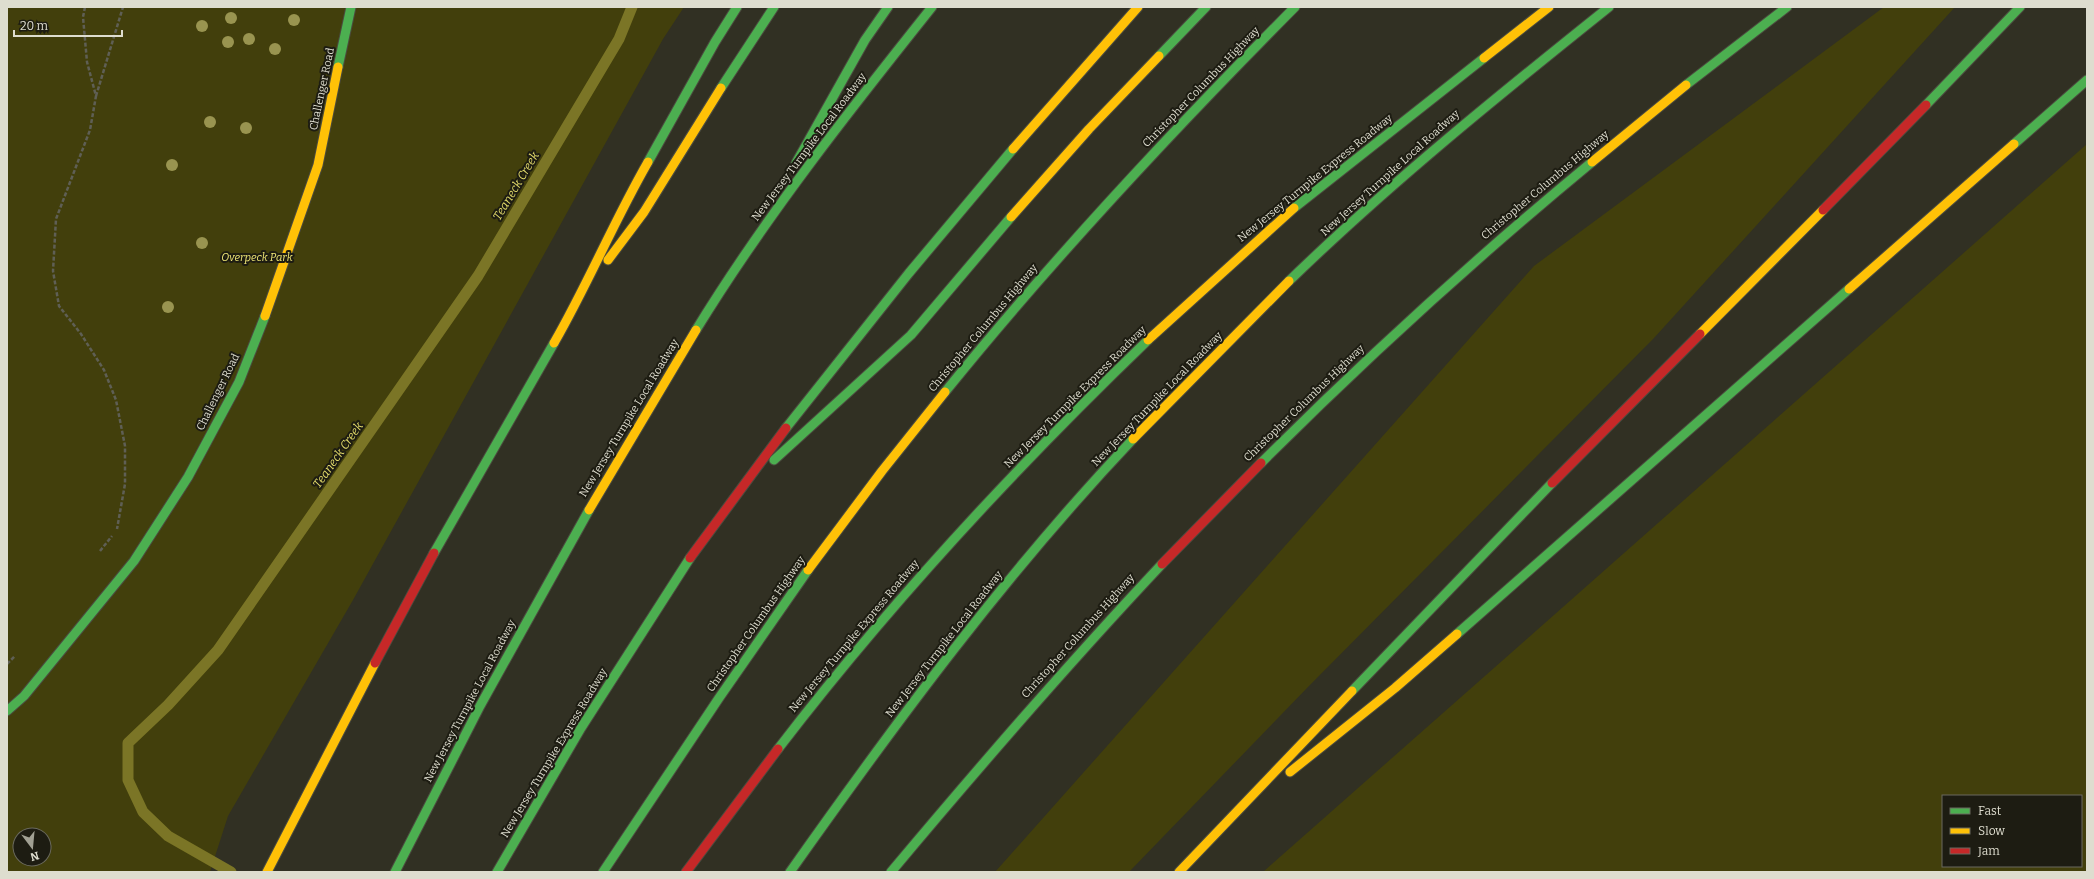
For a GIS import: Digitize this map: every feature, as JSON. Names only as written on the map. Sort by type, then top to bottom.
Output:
[{"type":"main road","name":"Challenger Road","points":[[7,711],[24,696],[134,561],[188,477],[239,382],[278,282],[318,165],[352,7]]},
{"type":"main road","points":[[267,872],[330,747],[444,534],[579,299],[626,199],[737,7]]},
{"type":"main road","points":[[579,299],[644,212],[693,131],[774,7]]},
{"type":"main road","points":[[748,248],[865,40],[888,7]]},
{"type":"main road","name":"New Jersey Turnpike Local Roadway","points":[[394,872],[473,720],[583,519],[695,330],[748,248],[793,185],[932,7]]},
{"type":"main road","name":"New Jersey Turnpike Express Roadway","points":[[497,872],[551,778],[613,678],[690,559],[735,495],[836,364],[947,226],[1047,108],[1138,7]]},
{"type":"main road","points":[[735,495],[911,335],[1034,190],[1089,129],[1206,7]]},
{"type":"main road","name":"Christopher Columbus Highway","points":[[603,872],[685,746],[777,613],[924,418],[974,356],[1079,234],[1190,114],[1295,7]]},
{"type":"main road","name":"New Jersey Turnpike Express Roadway","points":[[686,872],[768,759],[863,640],[961,530],[1077,409],[1261,236],[1386,134],[1549,7]]},
{"type":"main road","name":"New Jersey Turnpike Local Roadway","points":[[790,872],[880,747],[962,638],[1068,511],[1179,390],[1296,274],[1418,162],[1610,7]]},
{"type":"main road","name":"Christopher Columbus Highway","points":[[892,872],[1027,711],[1133,594],[1252,470],[1441,290],[1554,192],[1670,98],[1787,7]]},
{"type":"main road","points":[[1178,872],[1232,819],[1377,663],[2020,7]]},
{"type":"main road","points":[[1232,819],[1395,688],[2087,80]]},
{"type":"path","points":[[85,7],[83,17],[87,62],[96,96]]},
{"type":"path","points":[[98,554],[117,529],[125,484],[125,446],[116,400],[104,370],[81,334],[59,306],[53,271],[56,219],[90,130],[96,96],[123,7]]},
{"type":"path","points":[[7,664],[16,654]]},
{"type":"green space","name":"Overpeck Park","points":[[7,7],[684,7],[663,39],[353,600],[228,816],[210,872],[7,872]]},
{"type":"green space","points":[[1884,7],[1955,7],[1654,338],[1307,688],[1129,872],[995,872],[1534,266]]},
{"type":"green space","points":[[2087,144],[2087,872],[1263,872]]},
{"type":"waterway","name":"Teaneck Creek","points":[[231,872],[168,836],[143,812],[128,780],[128,743],[168,705],[218,650],[478,276],[619,39],[632,7]]},
{"type":"traffic: fast","points":[[338,67],[351,7]]},
{"type":"traffic: fast","points":[[648,162],[715,42],[737,7]]},
{"type":"traffic: fast","points":[[721,88],[774,7]]},
{"type":"traffic: fast","points":[[796,163],[865,40],[888,7]]},
{"type":"traffic: fast","points":[[696,330],[751,246],[809,165],[932,7]]},
{"type":"traffic: fast","points":[[1159,56],[1206,7]]},
{"type":"traffic: fast","points":[[945,392],[1071,243],[1159,147],[1295,7]]},
{"type":"traffic: fast","points":[[1289,281],[1406,174],[1609,7]]},
{"type":"traffic: fast","points":[[1686,85],[1787,7]]},
{"type":"traffic: fast","points":[[1926,105],[2020,7]]},
{"type":"traffic: fast","points":[[1294,208],[1484,58]]},
{"type":"traffic: fast","points":[[2014,144],[2087,80]]},
{"type":"traffic: fast","points":[[786,428],[909,273],[1013,149]]},
{"type":"traffic: fast","points":[[1261,463],[1423,308],[1592,162]]},
{"type":"traffic: fast","points":[[774,460],[911,335],[1011,217]]},
{"type":"traffic: fast","points":[[1457,634],[1849,289]]},
{"type":"traffic: fast","points":[[7,711],[24,696],[134,561],[188,477],[239,382],[265,316]]},
{"type":"traffic: fast","points":[[778,749],[864,642],[955,538],[1050,437],[1148,340]]},
{"type":"traffic: fast","points":[[434,553],[554,343]]},
{"type":"traffic: fast","points":[[790,872],[870,760],[997,595],[1086,490],[1133,439]]},
{"type":"traffic: fast","points":[[1352,691],[1552,483]]},
{"type":"traffic: fast","points":[[395,872],[480,706],[589,510]]},
{"type":"traffic: fast","points":[[497,872],[581,728],[690,558]]},
{"type":"traffic: fast","points":[[891,872],[1024,716],[1162,564]]},
{"type":"traffic: fast","points":[[603,872],[719,698],[808,570]]},
{"type":"traffic: slow","points":[[1013,149],[1138,7]]},
{"type":"traffic: slow","points":[[1484,58],[1549,7]]},
{"type":"traffic: slow","points":[[1011,217],[1089,129],[1159,56]]},
{"type":"traffic: slow","points":[[265,316],[318,165],[338,67]]},
{"type":"traffic: slow","points":[[1592,162],[1686,85]]},
{"type":"traffic: slow","points":[[608,260],[644,212],[721,88]]},
{"type":"traffic: slow","points":[[1849,289],[2014,144]]},
{"type":"traffic: slow","points":[[554,343],[648,162]]},
{"type":"traffic: slow","points":[[1148,340],[1294,208]]},
{"type":"traffic: slow","points":[[1700,334],[1823,210]]},
{"type":"traffic: slow","points":[[1133,439],[1289,281]]},
{"type":"traffic: slow","points":[[589,510],[696,330]]},
{"type":"traffic: slow","points":[[808,570],[882,471],[945,392]]},
{"type":"traffic: slow","points":[[1290,772],[1395,688],[1457,634]]},
{"type":"traffic: slow","points":[[267,872],[375,663]]},
{"type":"traffic: slow","points":[[1179,872],[1352,691]]},
{"type":"traffic: jam","points":[[1823,210],[1926,105]]},
{"type":"traffic: jam","points":[[1552,483],[1700,334]]},
{"type":"traffic: jam","points":[[690,558],[786,428]]},
{"type":"traffic: jam","points":[[1162,564],[1261,463]]},
{"type":"traffic: jam","points":[[375,663],[434,553]]},
{"type":"traffic: jam","points":[[686,872],[778,749]]}]
